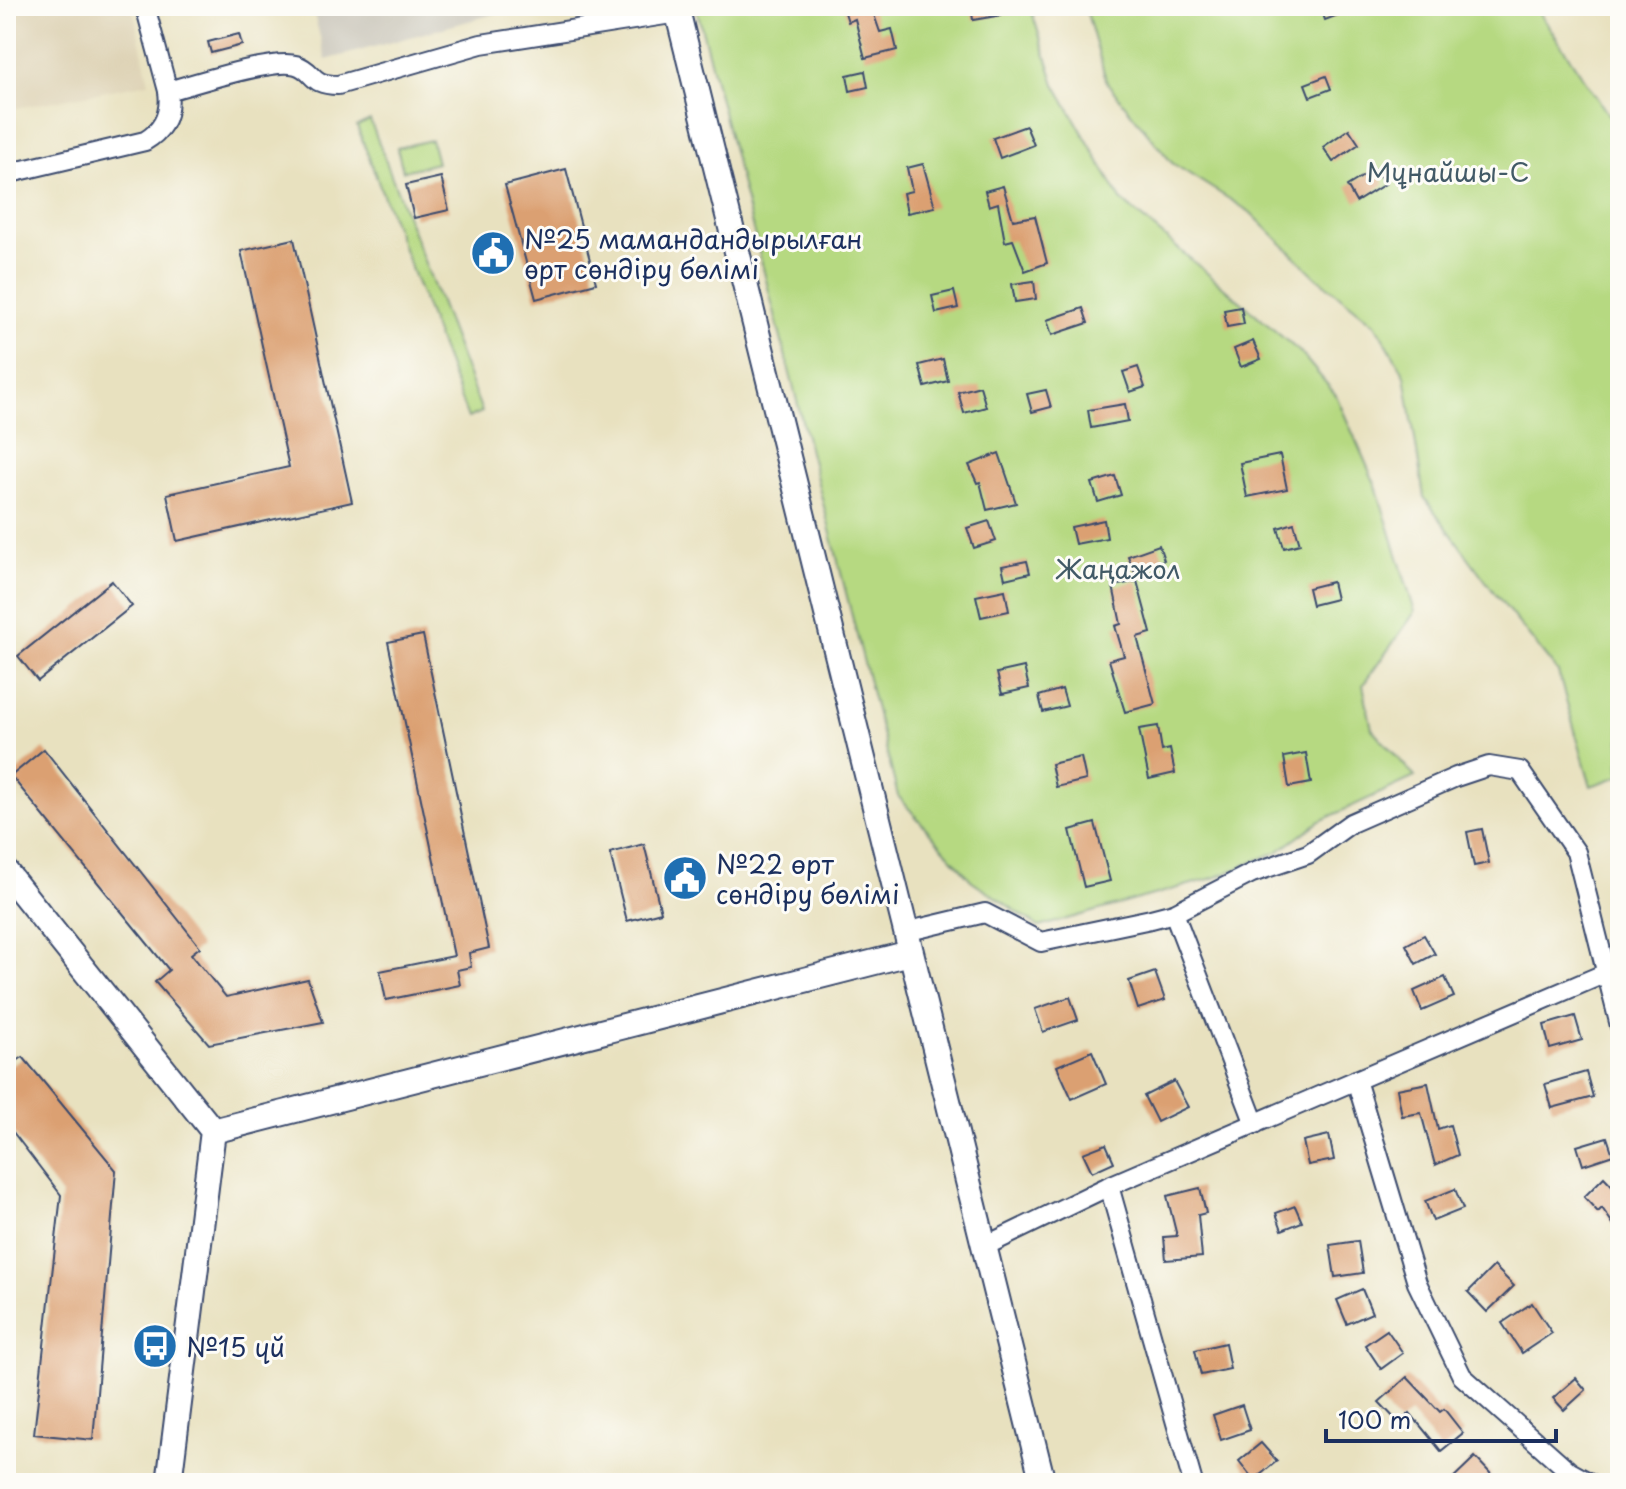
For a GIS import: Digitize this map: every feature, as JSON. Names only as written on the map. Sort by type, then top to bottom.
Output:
[{"type":"street","points":[[6,174],[145,141],[164,125],[168,91],[145,6]]},
{"type":"street","points":[[168,91],[280,64],[295,65],[323,85],[338,85],[481,44],[677,10],[1043,1483]]},
{"type":"street","points":[[213,1131],[907,943],[985,913],[1041,942],[1174,913],[1252,873],[1308,854],[1351,823],[1456,777],[1489,766],[1520,771],[1576,852],[1620,1026]]},
{"type":"street","points":[[6,872],[213,1131],[169,1483]]},
{"type":"street","points":[[1174,913],[1255,1124]]},
{"type":"street","points":[[985,1246],[1109,1186],[1606,973]]},
{"type":"street","points":[[1356,1080],[1417,1283],[1462,1376],[1570,1472],[1590,1483]]},
{"type":"street","points":[[1109,1186],[1193,1483]]},
{"type":"shaded area","points":[[6,6],[132,6],[149,83],[6,110]]},
{"type":"shaded area","points":[[312,6],[516,6],[516,8],[326,60]]},
{"type":"green space","name":"Жаңажол","points":[[696,6],[1030,6],[1055,84],[1121,200],[1301,353],[1336,395],[1376,486],[1415,612],[1363,685],[1372,729],[1415,777],[1320,821],[1279,851],[1217,877],[1039,927],[971,880],[898,796]]},
{"type":"green space","name":"Мұнайшы-С","points":[[1085,6],[1535,6],[1620,132],[1620,776],[1591,786],[1558,672],[1496,595],[1424,497],[1405,375],[1375,324],[1315,276],[1250,212],[1172,163],[1107,83]]},
{"type":"green space","points":[[370,120],[482,412],[468,418],[357,126]]},
{"type":"green space","points":[[431,140],[437,163],[403,171],[397,148]]},
{"type":"building","points":[[843,6],[871,6],[880,32],[892,29],[897,50],[865,58],[855,19],[848,22]]},
{"type":"building","points":[[971,6],[1014,6],[1014,13],[973,20]]},
{"type":"building","points":[[1320,6],[1358,6],[1359,7],[1325,20]]},
{"type":"building","points":[[239,34],[242,45],[211,53],[208,42]]},
{"type":"building","points":[[865,71],[868,87],[850,91],[847,75]]},
{"type":"building","points":[[1326,76],[1331,89],[1310,97],[1305,84]]},
{"type":"building","points":[[1026,126],[1034,145],[1000,158],[993,138]]},
{"type":"building","points":[[1349,129],[1359,144],[1333,162],[1323,147]]},
{"type":"building","points":[[923,164],[935,207],[907,213],[903,193],[912,191],[907,168]]},
{"type":"building","points":[[566,169],[596,283],[536,299],[505,185]]},
{"type":"building","points":[[1375,169],[1385,184],[1356,202],[1347,186]]},
{"type":"building","points":[[441,177],[449,210],[414,218],[406,185]]},
{"type":"building","points":[[1003,186],[1013,220],[1035,216],[1047,263],[1025,271],[1013,240],[1005,242],[998,203],[989,206],[985,191]]},
{"type":"building","points":[[294,239],[352,502],[177,541],[167,494],[289,467],[241,251]]},
{"type":"building","points":[[1034,281],[1036,299],[1015,302],[1012,284]]},
{"type":"building","points":[[954,291],[958,308],[936,313],[932,296]]},
{"type":"building","points":[[1241,307],[1244,324],[1227,327],[1224,310]]},
{"type":"building","points":[[1083,308],[1088,323],[1052,335],[1047,320]]},
{"type":"building","points":[[1253,341],[1261,359],[1241,367],[1234,349]]},
{"type":"building","points":[[943,359],[948,381],[925,387],[919,365]]},
{"type":"building","points":[[1138,367],[1145,387],[1130,392],[1123,372]]},
{"type":"building","points":[[980,386],[986,407],[964,413],[958,392]]},
{"type":"building","points":[[1046,390],[1051,407],[1032,412],[1027,394]]},
{"type":"building","points":[[1125,404],[1128,421],[1091,428],[1088,410]]},
{"type":"building","points":[[999,453],[1016,503],[987,510],[980,482],[977,483],[969,465]]},
{"type":"building","points":[[1280,455],[1287,489],[1247,497],[1240,463]]},
{"type":"building","points":[[1115,476],[1121,495],[1098,502],[1092,483]]},
{"type":"building","points":[[1104,520],[1107,538],[1075,544],[1071,527]]},
{"type":"building","points":[[989,521],[996,541],[974,548],[967,528]]},
{"type":"building","points":[[1294,523],[1300,544],[1284,548],[1278,528]]},
{"type":"building","points":[[1159,545],[1164,560],[1134,571],[1128,556]]},
{"type":"building","points":[[1027,561],[1030,573],[1005,579],[1002,566]]},
{"type":"building","points":[[112,581],[132,606],[38,681],[18,656]]},
{"type":"building","points":[[1137,581],[1151,633],[1137,637],[1155,704],[1125,712],[1109,660],[1124,656],[1115,626],[1121,624],[1113,586]]},
{"type":"building","points":[[1332,582],[1336,599],[1312,605],[1308,588]]},
{"type":"building","points":[[1005,590],[1009,611],[981,617],[976,596]]},
{"type":"building","points":[[423,635],[489,948],[469,953],[471,967],[457,970],[460,985],[386,1000],[380,971],[454,956],[388,642]]},
{"type":"building","points":[[1024,667],[1029,688],[1002,694],[997,673]]},
{"type":"building","points":[[1062,689],[1067,706],[1043,712],[1039,696]]},
{"type":"building","points":[[1158,726],[1162,751],[1170,749],[1175,773],[1149,779],[1139,729]]},
{"type":"building","points":[[44,749],[200,947],[191,954],[226,997],[308,979],[323,1022],[209,1044],[155,982],[169,970],[11,776]]},
{"type":"building","points":[[1306,753],[1311,783],[1289,787],[1284,757]]},
{"type":"building","points":[[1081,757],[1086,780],[1056,787],[1051,764]]},
{"type":"building","points":[[1095,823],[1110,881],[1084,887],[1070,830]]},
{"type":"building","points":[[1482,829],[1489,863],[1474,866],[1467,832]]},
{"type":"building","points":[[644,844],[661,912],[627,921],[610,853]]},
{"type":"building","points":[[1424,935],[1435,954],[1416,964],[1406,945]]},
{"type":"building","points":[[1155,972],[1165,1000],[1138,1009],[1129,981]]},
{"type":"building","points":[[1445,977],[1454,997],[1422,1011],[1414,991]]},
{"type":"building","points":[[1070,997],[1078,1020],[1043,1032],[1035,1009]]},
{"type":"building","points":[[1575,1016],[1582,1040],[1550,1049],[1544,1025]]},
{"type":"building","points":[[1092,1051],[1106,1084],[1072,1099],[1057,1066]]},
{"type":"building","points":[[23,1057],[116,1170],[93,1440],[34,1434],[61,1195],[6,1123],[6,1068]]},
{"type":"building","points":[[1586,1072],[1593,1097],[1552,1108],[1545,1084]]},
{"type":"building","points":[[1174,1081],[1188,1107],[1157,1122],[1144,1096]]},
{"type":"building","points":[[1428,1083],[1438,1129],[1450,1125],[1458,1155],[1435,1165],[1421,1113],[1402,1116],[1397,1089]]},
{"type":"building","points":[[1329,1135],[1334,1160],[1308,1165],[1303,1141]]},
{"type":"building","points":[[1607,1137],[1613,1155],[1583,1165],[1577,1146]]},
{"type":"building","points":[[1106,1144],[1114,1162],[1092,1172],[1083,1153]]},
{"type":"building","points":[[1604,1177],[1620,1194],[1620,1234],[1602,1208],[1598,1212],[1584,1197]]},
{"type":"building","points":[[1200,1188],[1206,1213],[1198,1215],[1202,1257],[1166,1260],[1164,1237],[1177,1236],[1167,1196]]},
{"type":"building","points":[[1455,1189],[1463,1209],[1433,1221],[1425,1201]]},
{"type":"building","points":[[1295,1206],[1302,1222],[1282,1230],[1276,1213]]},
{"type":"building","points":[[1358,1241],[1363,1273],[1335,1277],[1330,1245]]},
{"type":"building","points":[[1494,1266],[1514,1286],[1487,1312],[1468,1292]]},
{"type":"building","points":[[1362,1289],[1372,1313],[1347,1324],[1337,1300]]},
{"type":"building","points":[[1532,1303],[1552,1333],[1522,1353],[1502,1323]]},
{"type":"building","points":[[1387,1330],[1403,1353],[1381,1369],[1365,1345]]},
{"type":"building","points":[[1225,1343],[1230,1369],[1201,1375],[1195,1350]]},
{"type":"building","points":[[1407,1377],[1440,1412],[1444,1409],[1463,1433],[1441,1451],[1410,1413],[1399,1423],[1379,1402]]},
{"type":"building","points":[[1576,1378],[1586,1390],[1564,1410],[1553,1398]]},
{"type":"building","points":[[1242,1405],[1250,1430],[1221,1440],[1213,1415]]},
{"type":"building","points":[[1261,1443],[1277,1461],[1254,1480],[1239,1461]]},
{"type":"building","points":[[1475,1457],[1491,1474],[1481,1483],[1448,1483]]},
{"type":"place","name":"№25 мамандандырылған өрт сөндіру бөлімі","points":[[493,253]]},
{"type":"place","name":"№22 өрт сөндіру бөлімі","points":[[685,878]]},
{"type":"place","name":"№15 үй","points":[[155,1346]]}]
